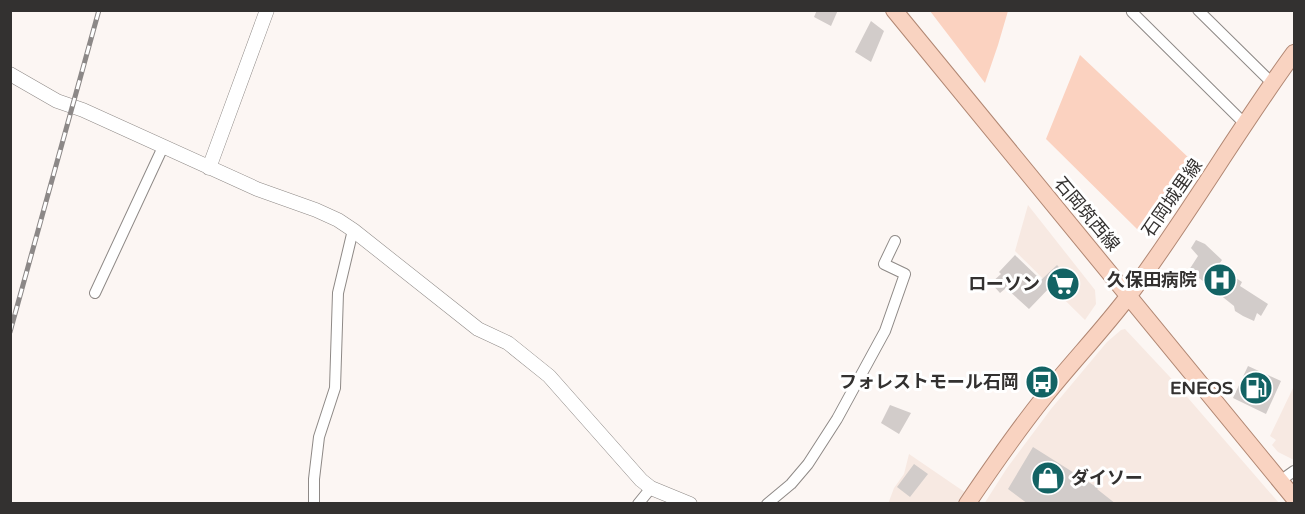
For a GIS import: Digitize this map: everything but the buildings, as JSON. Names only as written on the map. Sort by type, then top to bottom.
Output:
[{"type":"main road","name":"石岡筑西線","points":[[894,10],[1129,295],[1287,476],[1294,498]]},
{"type":"main road","name":"石岡城里線","points":[[967,504],[1044,397],[1129,295],[1294,53]]},
{"type":"street","points":[[209,168],[267,10]]},
{"type":"street","points":[[1133,10],[1132,12],[1245,124]]},
{"type":"street","points":[[1198,10],[1272,83]]},
{"type":"street","points":[[10,74],[57,101],[83,110],[257,189],[339,220],[478,329],[508,343],[549,376],[641,480],[651,488],[690,504]]},
{"type":"street","points":[[95,293],[164,147]]},
{"type":"street","points":[[314,504],[314,479],[319,437],[335,388],[338,293],[353,230]]},
{"type":"street","points":[[766,504],[791,484],[808,464],[837,419],[885,331],[905,274],[885,264],[895,241]]},
{"type":"street","points":[[638,504],[651,488]]},
{"type":"shaded area","points":[[930,11],[1008,11],[985,83]]},
{"type":"shaded area","points":[[1080,55],[1190,159],[1138,230],[1046,139]]},
{"type":"shaded area","points":[[1028,205],[1095,290],[1096,304],[1085,320],[1015,251]]},
{"type":"shaded area","name":"フォレストモール石岡","points":[[1125,329],[1279,503],[984,504],[1007,468],[1051,409],[1107,342]]},
{"type":"shaded area","points":[[1294,386],[1294,460],[1278,452],[1272,445],[1276,440],[1270,436]]},
{"type":"shaded area","points":[[909,454],[969,495],[963,503],[888,504],[894,488],[904,474]]},
{"type":"railway","points":[[10,332],[99,10]]},
{"type":"place","name":"久保田病院","points":[[1220,280]]},
{"type":"place","name":"ローソン","points":[[1063,284]]},
{"type":"place","name":"フォレストモール石岡","points":[[1042,382]]},
{"type":"place","name":"ENEOS","points":[[1256,388]]},
{"type":"place","name":"ダイソー","points":[[1048,478]]}]
